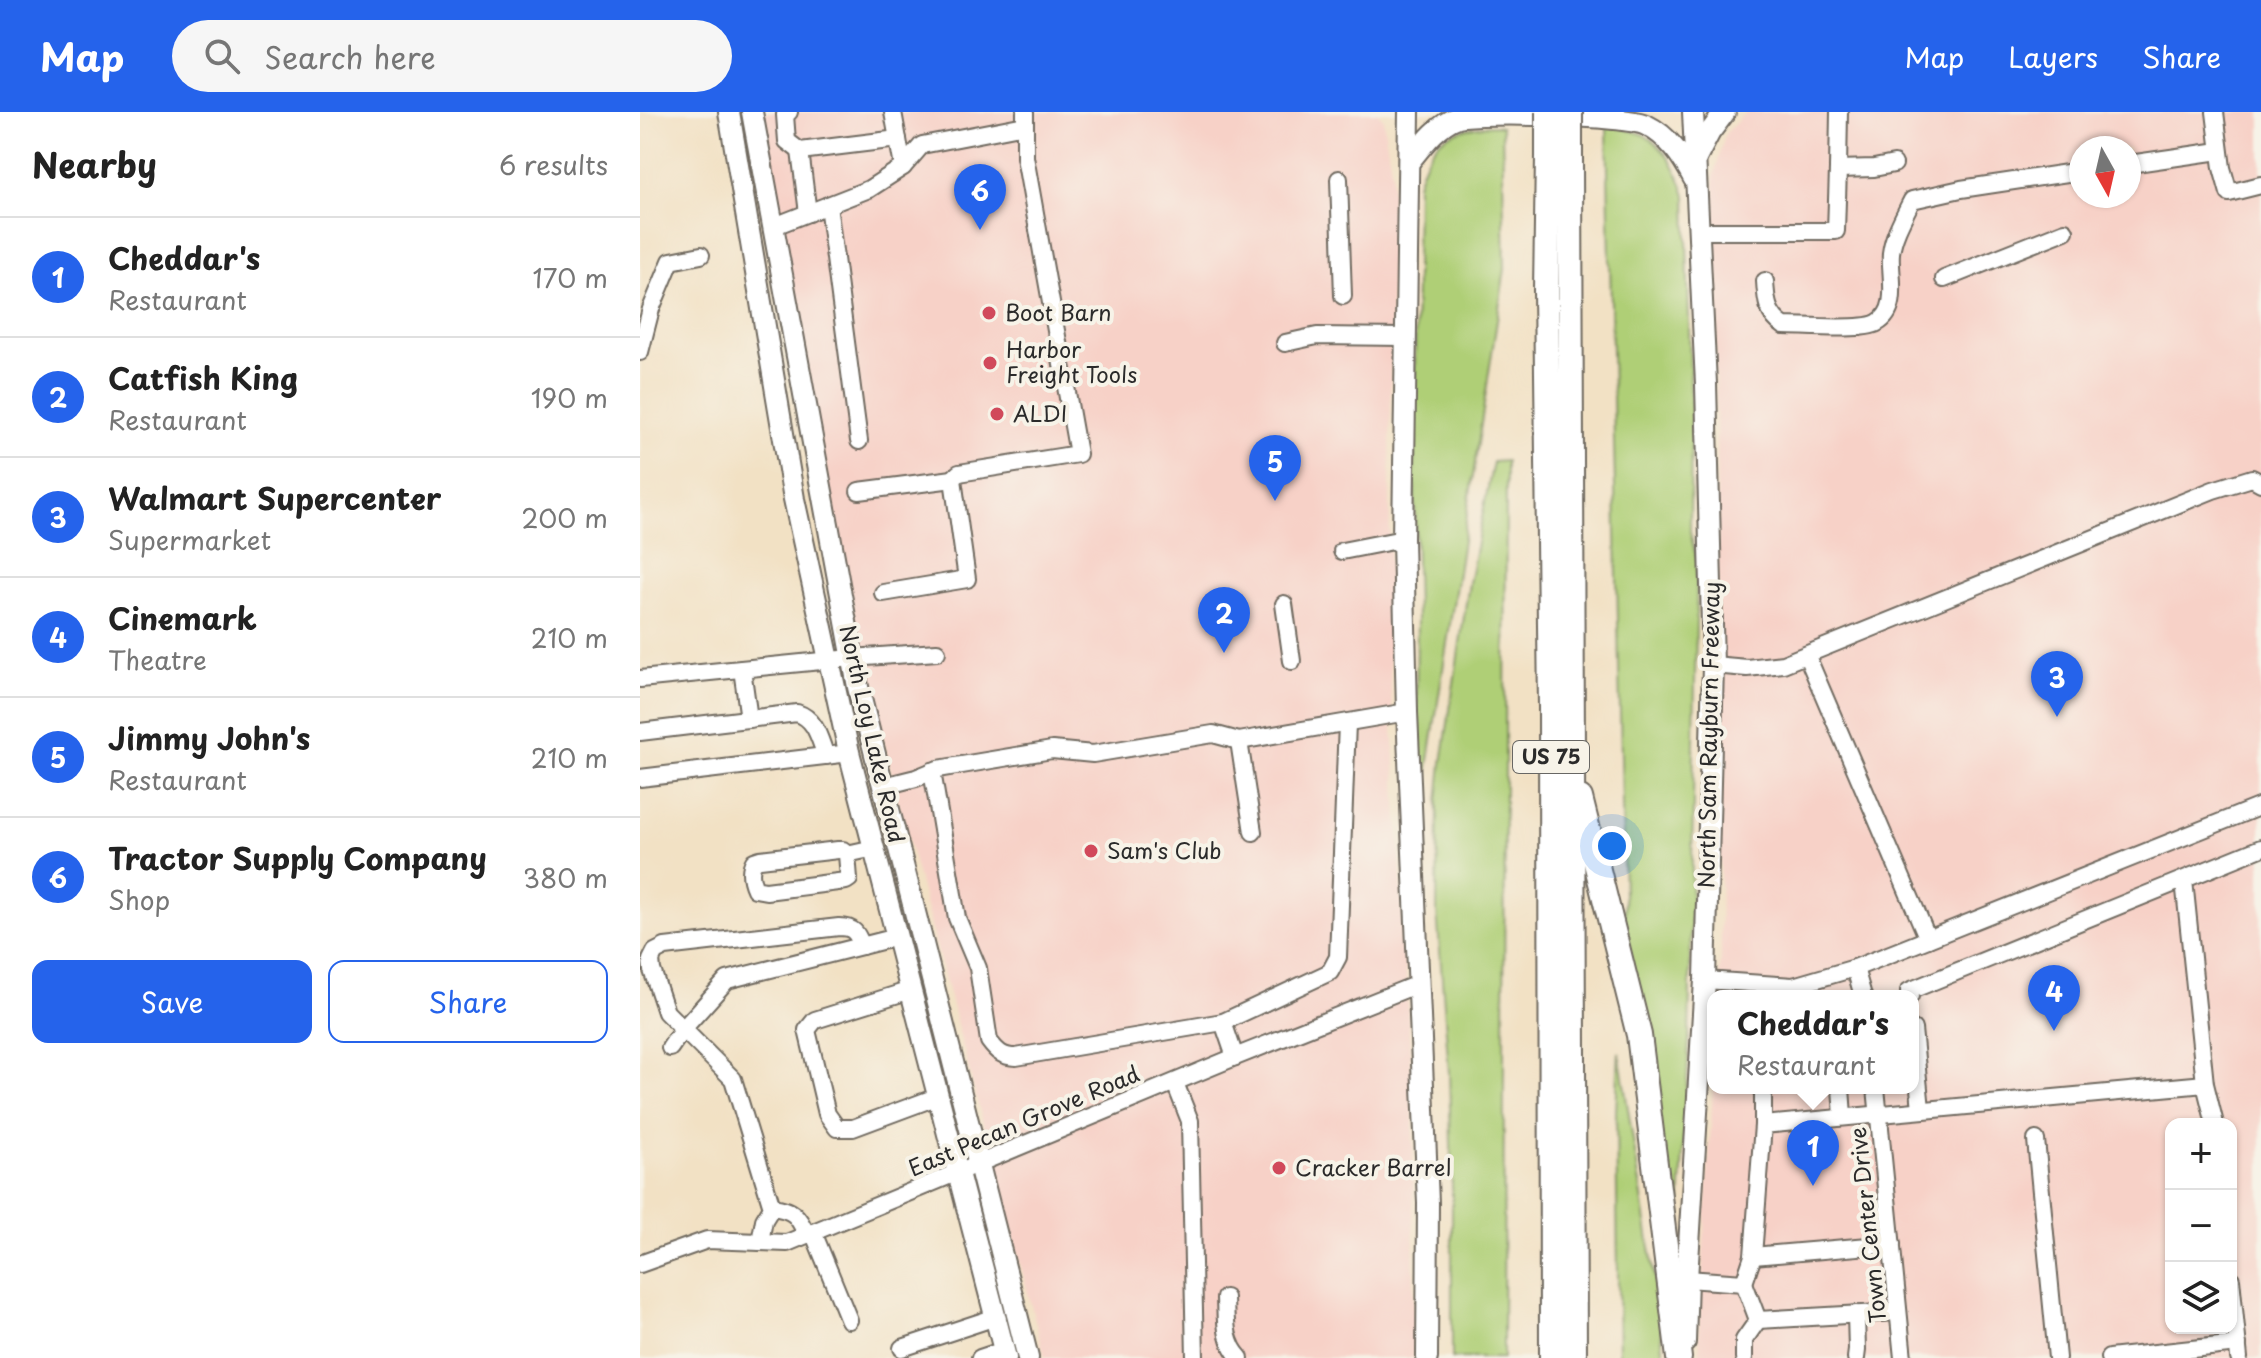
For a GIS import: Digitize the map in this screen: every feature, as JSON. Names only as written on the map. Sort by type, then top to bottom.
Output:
[{"type":"highway","name":"US 75","points":[[1548,112],[1559,156],[1571,761],[1574,1358]]},
{"type":"highway","name":"US 75","points":[[1552,1358],[1551,724],[1546,290],[1559,156],[1570,112]]},
{"type":"highway","points":[[1571,761],[1639,1035],[1679,1358]]},
{"type":"main road","name":"North Loy Lake Road","points":[[729,112],[794,499],[829,660],[874,848],[1005,1354]]},
{"type":"main road","name":"North Loy Lake Road","points":[[752,112],[858,687],[1028,1358]]},
{"type":"main road","points":[[1393,112],[1408,140]]},
{"type":"main road","points":[[1409,112],[1403,539],[1407,712],[1428,1203],[1427,1358]]},
{"type":"main road","name":"North Sam Rayburn Freeway","points":[[1685,1358],[1705,980],[1713,665],[1706,384],[1693,112]]},
{"type":"main road","points":[[1695,161],[1725,112]]},
{"type":"main road","points":[[1409,162],[1432,135],[1458,117],[1486,113],[1619,118],[1644,123],[1665,137],[1696,183]]},
{"type":"street","points":[[789,112],[785,115],[787,141],[800,151],[898,139]]},
{"type":"street","points":[[893,112],[903,167]]},
{"type":"street","points":[[1699,231],[1836,231],[1839,112]]},
{"type":"street","points":[[2215,112],[2219,151],[2229,193],[2261,185]]},
{"type":"street","points":[[772,227],[869,189],[903,167],[922,145],[1025,119],[1025,157],[1078,454],[959,473],[953,479],[859,491]]},
{"type":"street","points":[[800,151],[808,213]]},
{"type":"street","points":[[2141,162],[2219,151]]},
{"type":"street","points":[[1838,169],[1894,164]]},
{"type":"street","points":[[1765,281],[1767,304],[1774,319],[1784,326],[1863,327],[1877,323],[1887,314],[1891,303],[1891,250],[1912,200],[1961,189],[2069,173]]},
{"type":"street","points":[[1339,179],[1343,296]]},
{"type":"street","points":[[828,205],[859,441]]},
{"type":"street","points":[[1944,279],[2065,231]]},
{"type":"street","points":[[640,352],[651,309],[671,261],[701,255]]},
{"type":"street","points":[[1285,343],[1317,336],[1405,337]]},
{"type":"street","points":[[1713,665],[1783,664],[2213,490],[2252,478],[2261,483]]},
{"type":"street","points":[[883,593],[967,579],[953,479]]},
{"type":"street","points":[[1342,551],[1403,539]]},
{"type":"street","points":[[1284,604],[1292,661]]},
{"type":"street","points":[[640,679],[937,652]]},
{"type":"street","points":[[1807,656],[1928,939]]},
{"type":"street","points":[[742,669],[749,719]]},
{"type":"street","points":[[884,786],[932,771],[1052,750],[1093,754],[1213,734],[1239,741],[1407,712]]},
{"type":"street","points":[[640,732],[797,713],[813,723],[826,756]]},
{"type":"street","points":[[932,771],[957,918],[978,968],[989,1041],[996,1051],[1006,1057],[1016,1057],[1223,1022],[1330,972],[1338,957],[1347,723]]},
{"type":"street","points":[[1239,741],[1253,832]]},
{"type":"street","points":[[640,778],[850,753]]},
{"type":"street","points":[[1705,980],[1793,986],[1855,968],[2261,806]]},
{"type":"street","points":[[847,854],[850,874],[846,881],[766,891],[755,889],[752,883],[750,867],[760,859],[838,850],[847,854],[874,848]]},
{"type":"street","points":[[1911,990],[2261,848]]},
{"type":"street","points":[[2184,880],[2205,1084],[2214,1118]]},
{"type":"street","points":[[760,1242],[764,1220],[772,1207],[733,1079],[666,1012],[651,960],[655,952],[665,947],[839,927],[849,927],[857,932],[862,946]]},
{"type":"street","points":[[670,1048],[727,980],[897,937]]},
{"type":"street","points":[[1855,968],[1861,990]]},
{"type":"street","name":"East Pecan Grove Road","points":[[640,1264],[707,1240],[787,1243],[1418,984]]},
{"type":"street","points":[[911,990],[815,1020],[807,1030],[827,1114],[837,1128],[853,1128],[939,1096]]},
{"type":"street","points":[[1223,1022],[1235,1057]]},
{"type":"street","points":[[1175,1083],[1190,1121],[1195,1358]]},
{"type":"street","points":[[1763,1125],[2205,1084]]},
{"type":"street","points":[[1919,1089],[1921,1109]]},
{"type":"street","points":[[1758,1320],[1744,1283],[1753,1256],[1763,1094]]},
{"type":"street","points":[[1841,1094],[1843,1116]]},
{"type":"street","name":"Town Center Drive","points":[[1877,1094],[1903,1358]]},
{"type":"street","points":[[2036,1140],[2057,1358]]},
{"type":"street","points":[[772,1207],[787,1209],[798,1216],[810,1234],[849,1320]]},
{"type":"street","points":[[1753,1256],[1892,1244]]},
{"type":"street","points":[[1687,1279],[1744,1283]]},
{"type":"street","points":[[1225,1298],[1230,1346],[1240,1358]]},
{"type":"street","points":[[1758,1320],[1898,1312]]},
{"type":"street","points":[[1856,1314],[1856,1358]]},
{"type":"street","points":[[902,1348],[996,1317]]},
{"type":"street","points":[[1744,1358],[1744,1340],[1758,1320]]},
{"type":"street","points":[[2109,1358],[2238,1351]]},
{"type":"street","points":[[980,1358],[1005,1354]]},
{"type":"shaded area","points":[[763,112],[1377,112],[1383,119],[1392,175],[1389,648],[1413,1110],[1414,1358],[1045,1358],[899,805],[859,636],[804,362]]},
{"type":"shaded area","points":[[1746,112],[2261,112],[2261,1358],[1700,1358],[1699,1325],[1713,1094],[1919,1094],[1919,990],[1718,990],[1721,957],[1714,176],[1725,134]]},
{"type":"green space","points":[[1607,125],[1631,130],[1652,140],[1676,170],[1686,196],[1691,411],[1690,532],[1697,562],[1689,1041],[1676,1279],[1625,938]]},
{"type":"green space","points":[[1502,126],[1505,269],[1424,792],[1420,792],[1416,726],[1414,453],[1417,185],[1428,156],[1444,138],[1466,129]]},
{"type":"green space","points":[[1506,461],[1503,1358],[1452,1358],[1452,1178],[1449,1073],[1437,911],[1438,802],[1469,583],[1493,462]]},
{"type":"green space","points":[[1619,1052],[1657,1292],[1664,1358],[1619,1358],[1616,1112]]},
{"type":"place","name":"Tractor Supply Company","points":[[980,230]]},
{"type":"place","name":"Boot Barn","points":[[989,313]]},
{"type":"place","name":"Harbor Freight Tools","points":[[990,363]]},
{"type":"place","name":"ALDI","points":[[997,414]]},
{"type":"place","name":"Jimmy John's","points":[[1275,501]]},
{"type":"place","name":"Catfish King","points":[[1224,653]]},
{"type":"place","name":"Walmart Supercenter","points":[[2057,717]]},
{"type":"place","name":"Sam's Club","points":[[1091,851]]},
{"type":"place","name":"Cinemark","points":[[2054,1031]]},
{"type":"place","name":"Cracker Barrel","points":[[1279,1168]]},
{"type":"place","name":"Cheddar's","points":[[1813,1186]]}]
